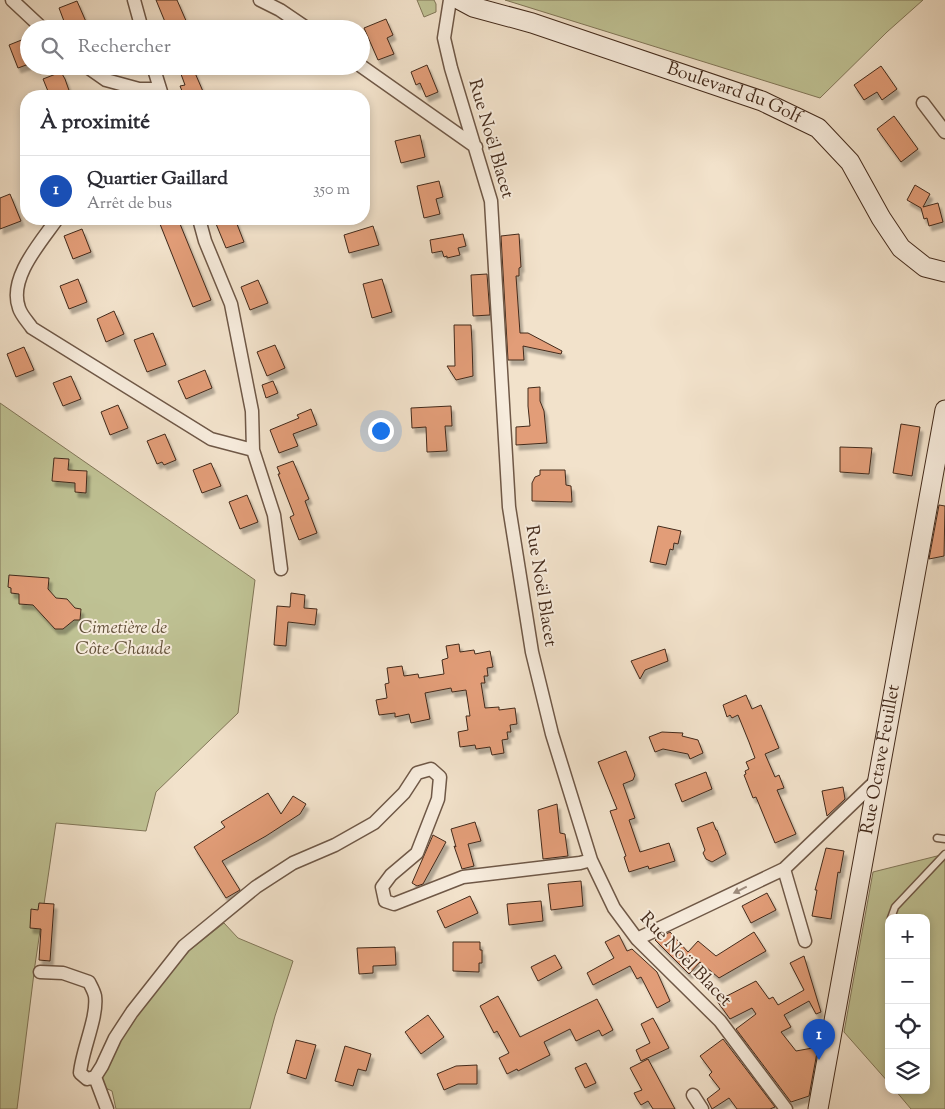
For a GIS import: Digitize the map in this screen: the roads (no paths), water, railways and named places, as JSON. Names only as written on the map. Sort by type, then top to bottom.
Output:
[{"type":"street","points":[[12,0],[33,20]]},
{"type":"street","points":[[134,0],[140,20]]},
{"type":"street","points":[[260,0],[295,20]]},
{"type":"street","name":"Rue Noël Blacet","points":[[450,0],[444,38],[451,68],[491,200],[509,507],[532,652],[552,734],[591,860],[614,908],[637,939],[720,1021],[786,1109]]},
{"type":"street","name":"Boulevard du Golf","points":[[460,0],[473,7],[532,23],[762,101],[818,128],[850,162],[881,218],[901,248],[925,267],[945,272]]},
{"type":"street","points":[[370,72],[476,147]]},
{"type":"street","points":[[99,75],[106,80],[144,90]]},
{"type":"street","points":[[156,75],[160,90]]},
{"type":"street","points":[[923,103],[945,132]]},
{"type":"street","points":[[53,225],[23,269],[17,288],[19,308],[32,328],[211,439],[253,450]]},
{"type":"street","points":[[201,225],[205,241],[231,304],[252,411],[253,450],[274,516],[281,569]]},
{"type":"street","name":"Rue Octave Feuillet","points":[[818,1109],[945,410]]},
{"type":"street","points":[[40,972],[63,973],[89,982],[95,995],[95,1009],[81,1060],[80,1073],[86,1079],[95,1077],[115,1038],[132,1012],[184,946],[256,888],[293,863],[335,845],[374,823],[404,793],[417,773],[431,769],[440,777],[438,799],[417,853],[391,875],[382,888],[385,901],[394,904],[462,877],[580,863],[591,860]]},
{"type":"street","points":[[637,939],[784,869],[878,778]]},
{"type":"street","points":[[784,869],[805,941]]},
{"type":"street","points":[[95,1077],[107,1109]]},
{"type":"street","points":[[693,1095],[700,1108]]},
{"type":"lane","points":[[937,838],[945,839]]},
{"type":"lane","points":[[892,914],[895,907],[945,854]]},
{"type":"place","name":"Quartier Gaillard","points":[[819,1060]]},
{"type":"park label","name":"Cimetière de Côte-Chaude","points":[[123,639]]}]
